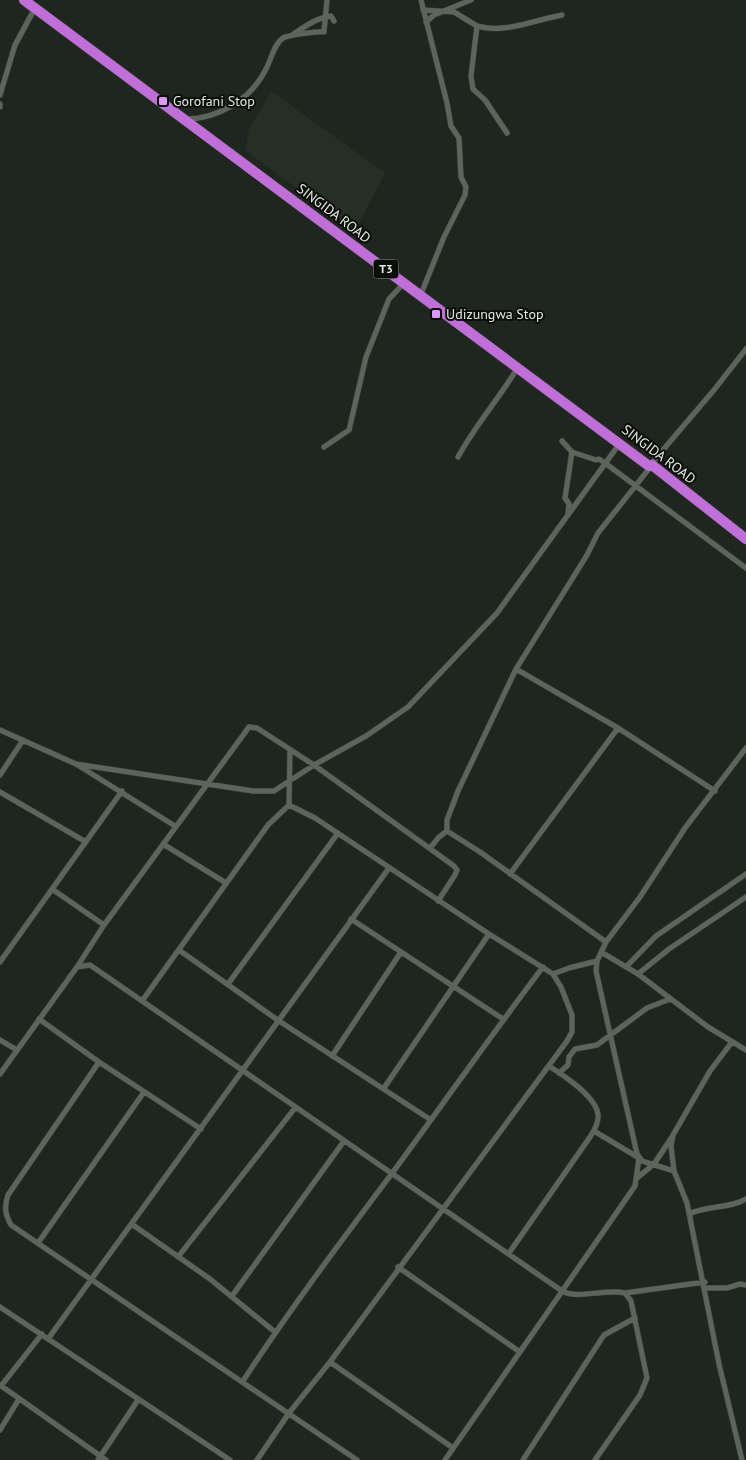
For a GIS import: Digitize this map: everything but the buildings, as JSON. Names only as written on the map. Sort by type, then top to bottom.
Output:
[{"type":"highway","name":"SINGIDA ROAD","points":[[24,0],[651,466],[746,539]]},
{"type":"street","points":[[183,120],[202,118],[236,104],[254,89],[283,38],[324,32],[327,0]]},
{"type":"street","points":[[420,294],[444,237],[462,202],[466,187],[461,177],[459,138],[451,126],[448,117],[447,103],[421,0]]},
{"type":"street","points":[[426,22],[440,13],[471,0]]},
{"type":"street","points":[[0,95],[15,44],[35,8]]},
{"type":"street","points":[[423,10],[460,14],[477,26],[487,29],[521,26],[562,15]]},
{"type":"street","points":[[289,36],[310,23],[326,17],[331,16],[334,21]]},
{"type":"street","points":[[477,26],[471,76],[472,88],[485,100],[507,133]]},
{"type":"street","points":[[324,447],[349,430],[366,357],[389,299],[405,283]]},
{"type":"street","points":[[447,831],[447,820],[458,791],[516,669],[587,555],[598,533],[746,349]]},
{"type":"street","points":[[458,457],[475,426],[501,395],[518,367]]},
{"type":"street","points":[[562,441],[572,452],[596,460],[599,459],[637,485],[746,568]]},
{"type":"street","points":[[76,764],[206,784],[266,792],[274,791],[314,765],[366,736],[408,707],[497,613],[620,443]]},
{"type":"street","points":[[568,515],[569,504],[565,498],[572,452]]},
{"type":"street","points":[[516,669],[618,728],[715,791]]},
{"type":"street","points":[[0,1074],[175,826],[249,727],[258,728],[314,765],[454,866],[457,870],[438,901]]},
{"type":"street","points":[[510,874],[618,728]]},
{"type":"street","points":[[0,730],[76,764],[122,791],[175,826]]},
{"type":"street","points":[[0,775],[23,740]]},
{"type":"street","points":[[638,1178],[639,1158],[598,983],[597,961],[606,942],[640,897],[685,828],[746,748]]},
{"type":"street","points":[[142,1001],[268,825],[289,805],[290,750]]},
{"type":"street","points":[[0,962],[122,791]]},
{"type":"street","points":[[0,792],[86,842]]},
{"type":"street","points":[[257,1460],[289,1413],[330,1362],[398,1267],[549,1066],[567,1041],[574,1024],[561,987],[554,974],[438,901],[315,818],[289,805]]},
{"type":"street","points":[[430,848],[447,831]]},
{"type":"street","points":[[447,831],[606,942]]},
{"type":"street","points":[[228,984],[338,833]]},
{"type":"street","points":[[163,844],[226,883]]},
{"type":"street","points":[[48,1339],[133,1225],[389,868]]},
{"type":"street","points":[[626,967],[656,936],[746,874]]},
{"type":"street","points":[[52,889],[104,925]]},
{"type":"street","points":[[638,974],[669,949],[746,896]]},
{"type":"street","points":[[351,919],[504,1019]]},
{"type":"street","points":[[384,1088],[489,934]]},
{"type":"street","points":[[179,950],[332,1056],[431,1120]]},
{"type":"street","points":[[332,1056],[401,952]]},
{"type":"street","points":[[601,952],[638,974],[670,999],[746,1050]]},
{"type":"street","points":[[554,974],[597,961]]},
{"type":"street","points":[[77,967],[90,964],[562,1292],[569,1294],[611,1291],[625,1293],[705,1285],[728,1288],[740,1284],[746,1285]]},
{"type":"street","points":[[243,1380],[275,1332],[543,967]]},
{"type":"street","points":[[559,1073],[568,1065],[569,1057],[575,1049],[597,1045],[647,1008],[670,999]]},
{"type":"street","points":[[39,1019],[99,1062],[201,1129]]},
{"type":"street","points":[[0,1040],[17,1050]]},
{"type":"street","points":[[445,1460],[626,1200],[638,1178],[654,1164],[710,1071],[732,1042]]},
{"type":"street","points":[[99,1062],[8,1195],[5,1204],[5,1215],[11,1225],[243,1380],[357,1460]]},
{"type":"street","points":[[509,1254],[594,1131],[598,1116],[596,1106],[549,1066]]},
{"type":"street","points":[[38,1243],[144,1092]]},
{"type":"street","points":[[178,1257],[295,1108]]},
{"type":"street","points":[[594,1131],[639,1158],[674,1171]]},
{"type":"street","points":[[673,1135],[671,1146],[674,1171],[687,1203],[705,1285],[719,1364],[742,1460]]},
{"type":"street","points":[[232,1296],[344,1141]]},
{"type":"street","points":[[689,1214],[701,1208],[746,1201]]},
{"type":"street","points":[[133,1225],[232,1296],[275,1332]]},
{"type":"street","points":[[398,1267],[520,1352]]},
{"type":"street","points":[[595,1460],[645,1386],[647,1369],[632,1300],[625,1293]]},
{"type":"street","points":[[0,1306],[230,1460]]},
{"type":"street","points":[[523,1460],[604,1336],[635,1318]]},
{"type":"street","points":[[42,1334],[0,1385],[101,1459],[138,1400]]},
{"type":"street","points":[[330,1362],[454,1448]]},
{"type":"street","points":[[0,1430],[19,1399]]},
{"type":"shaded area","points":[[271,91],[385,173],[355,232],[245,150],[249,129]]},
{"type":"place","name":"Gorofani Stop","points":[[163,101]]},
{"type":"place","name":"Udizungwa Stop","points":[[436,314]]}]
